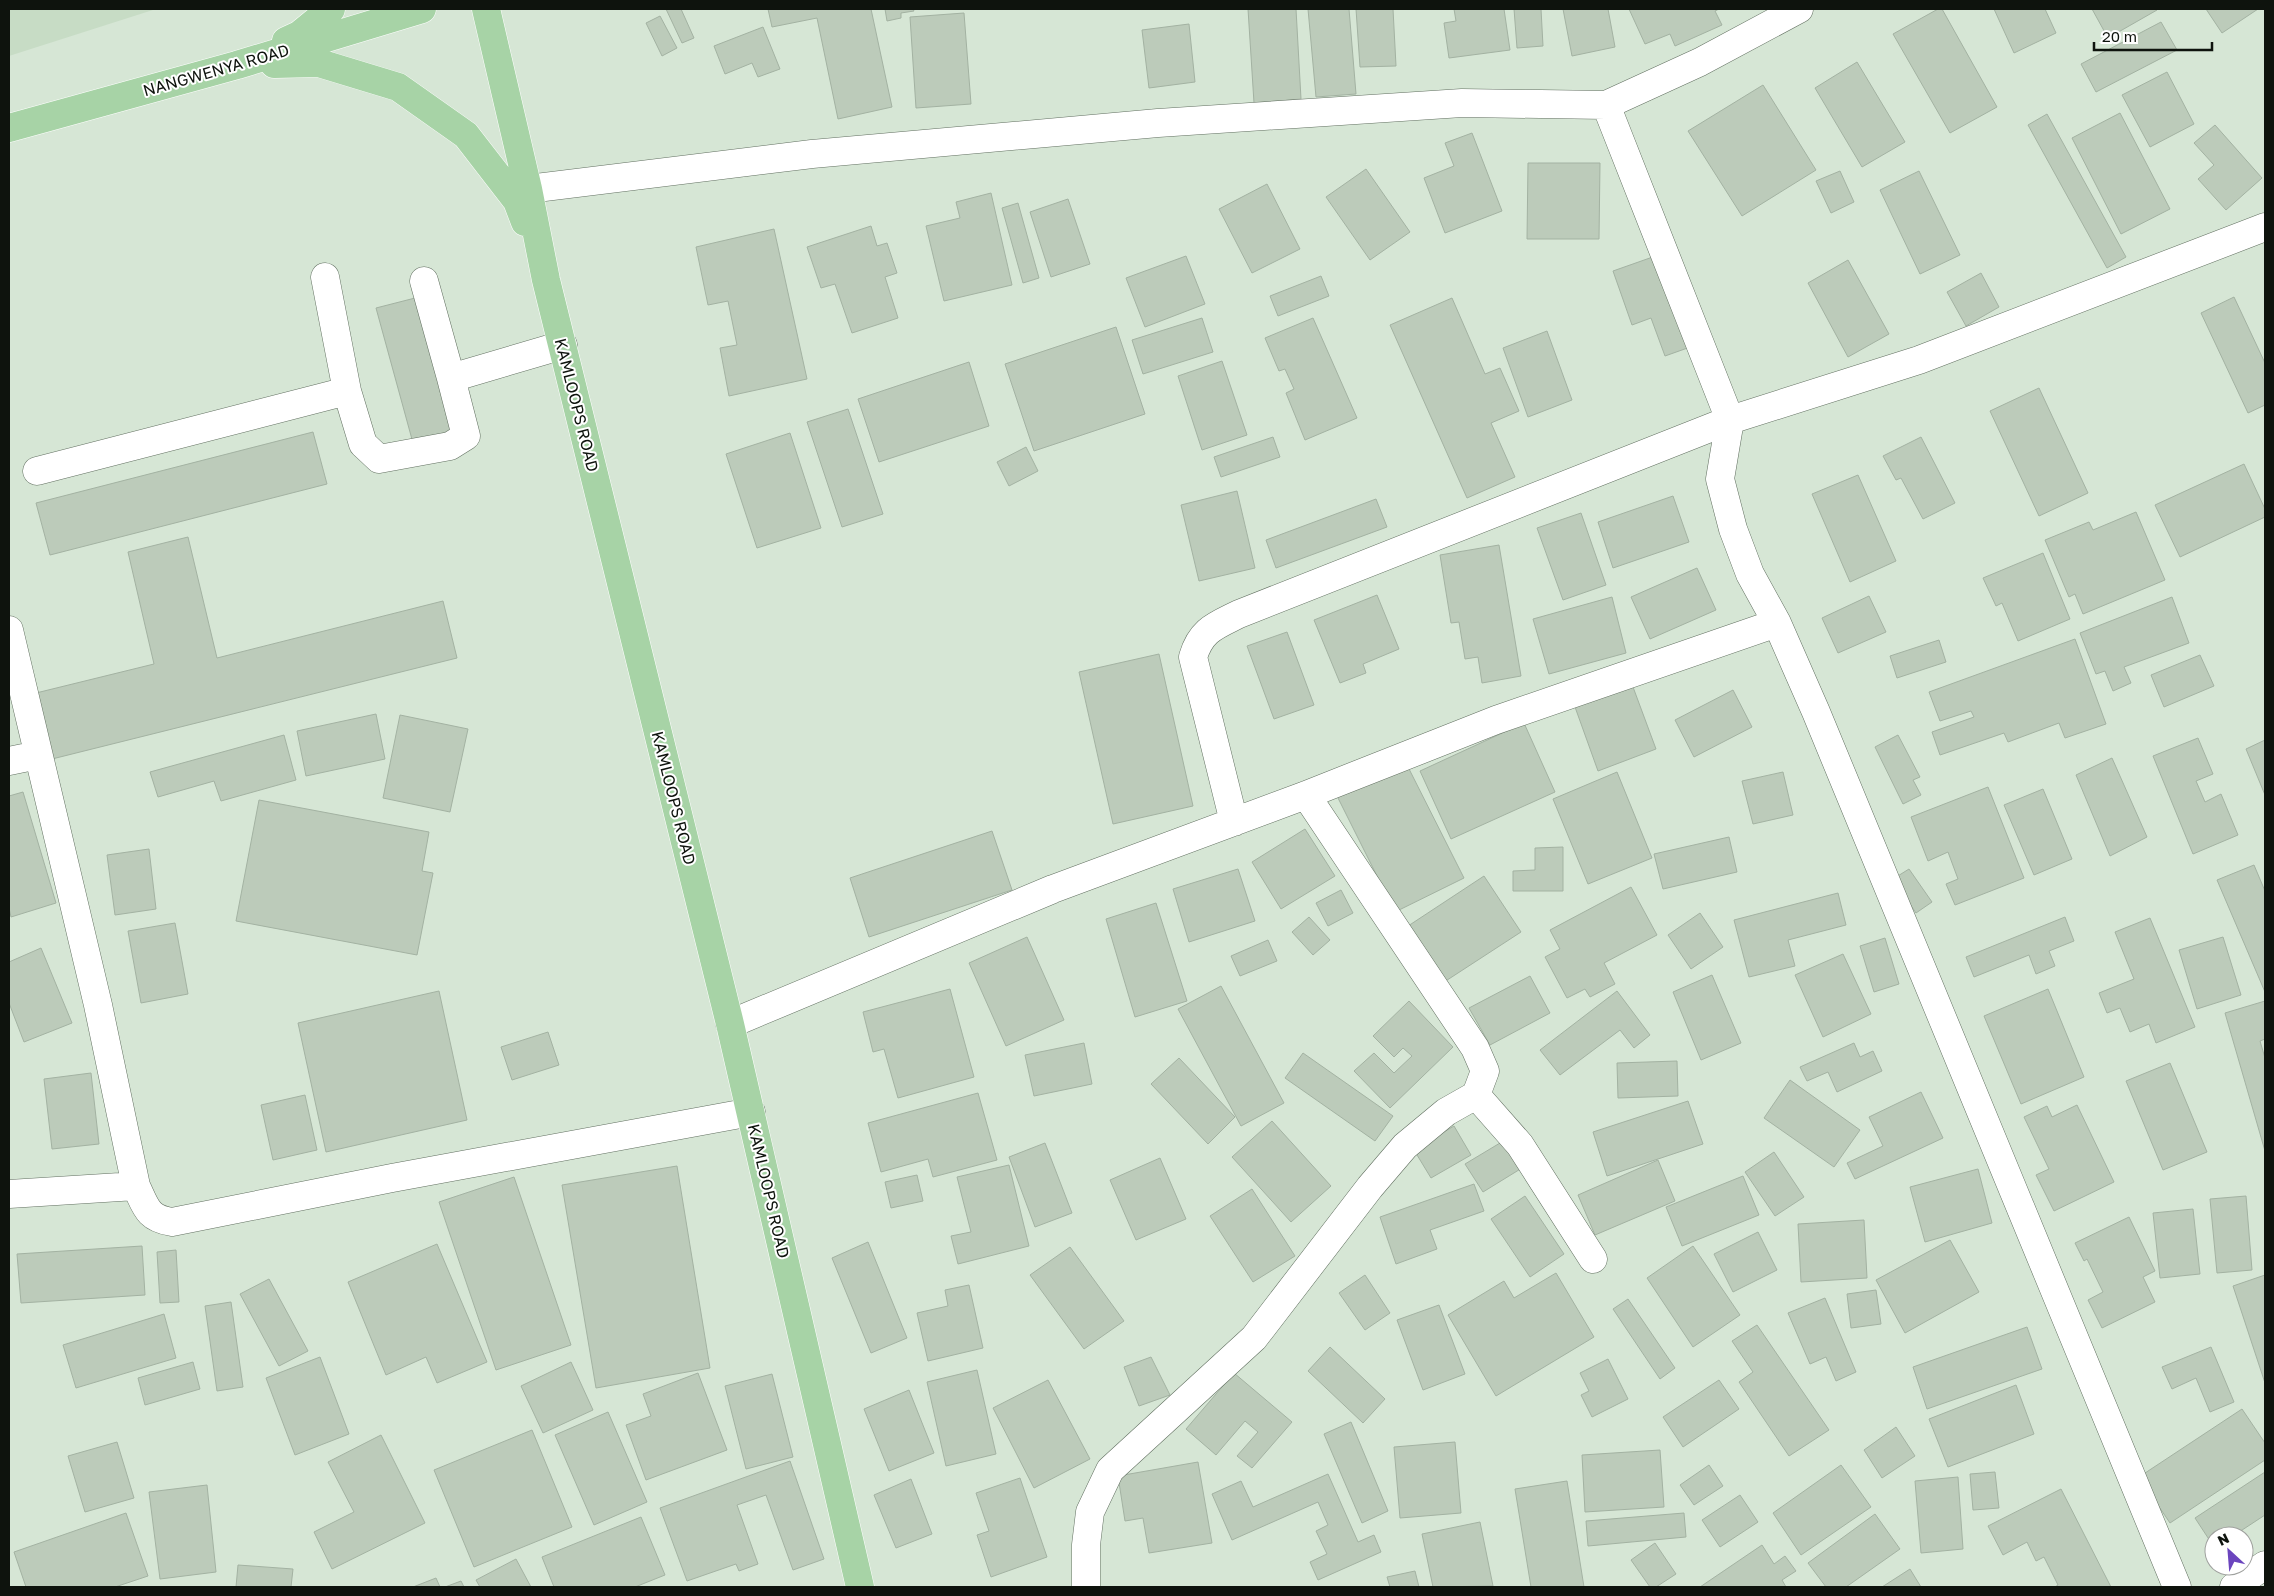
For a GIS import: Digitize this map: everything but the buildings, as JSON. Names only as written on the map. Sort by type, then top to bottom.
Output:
[{"type":"main road","points":[[237,65],[299,35],[331,9]]},
{"type":"main road","name":"NANGWENYA ROAD","points":[[9,128],[237,65],[422,9]]},
{"type":"main road","name":"KAMLOOPS ROAD","points":[[486,9],[528,189],[546,280],[730,1024],[860,1587]]},
{"type":"main road","points":[[237,65],[319,63],[398,87],[459,129],[466,134],[517,201],[546,280]]},
{"type":"street","points":[[528,189],[812,154],[1158,123],[1462,103],[1606,105],[1700,62],[1799,9]]},
{"type":"street","points":[[1606,105],[1730,420],[1720,479],[1733,528],[1750,574],[1777,622],[1816,712],[2177,1587]]},
{"type":"street","points":[[1234,822],[1193,657],[1197,643],[1208,629],[1248,610],[1730,420],[1919,360],[2265,227]]},
{"type":"street","points":[[325,278],[346,391],[363,444],[379,459],[450,446],[466,436],[452,378],[424,280]]},
{"type":"street","points":[[452,378],[563,345]]},
{"type":"street","points":[[37,471],[346,391]]},
{"type":"street","points":[[730,1024],[1053,888],[1306,795],[1496,720],[1777,622]]},
{"type":"street","points":[[9,630],[98,1005],[136,1186],[148,1212],[157,1219],[172,1222],[392,1178],[751,1112]]},
{"type":"street","points":[[9,761],[38,755]]},
{"type":"street","points":[[1086,1587],[1086,1545],[1090,1512],[1110,1470],[1254,1338],[1370,1186],[1405,1146],[1446,1112],[1476,1095],[1486,1071],[1475,1048],[1306,795]]},
{"type":"street","points":[[1476,1095],[1520,1145],[1593,1259]]},
{"type":"street","points":[[9,1194],[136,1186]]},
{"type":"street","points":[[2234,1587],[2265,1564]]},
{"type":"shaded area","points":[[9,9],[156,9],[9,56]]}]
